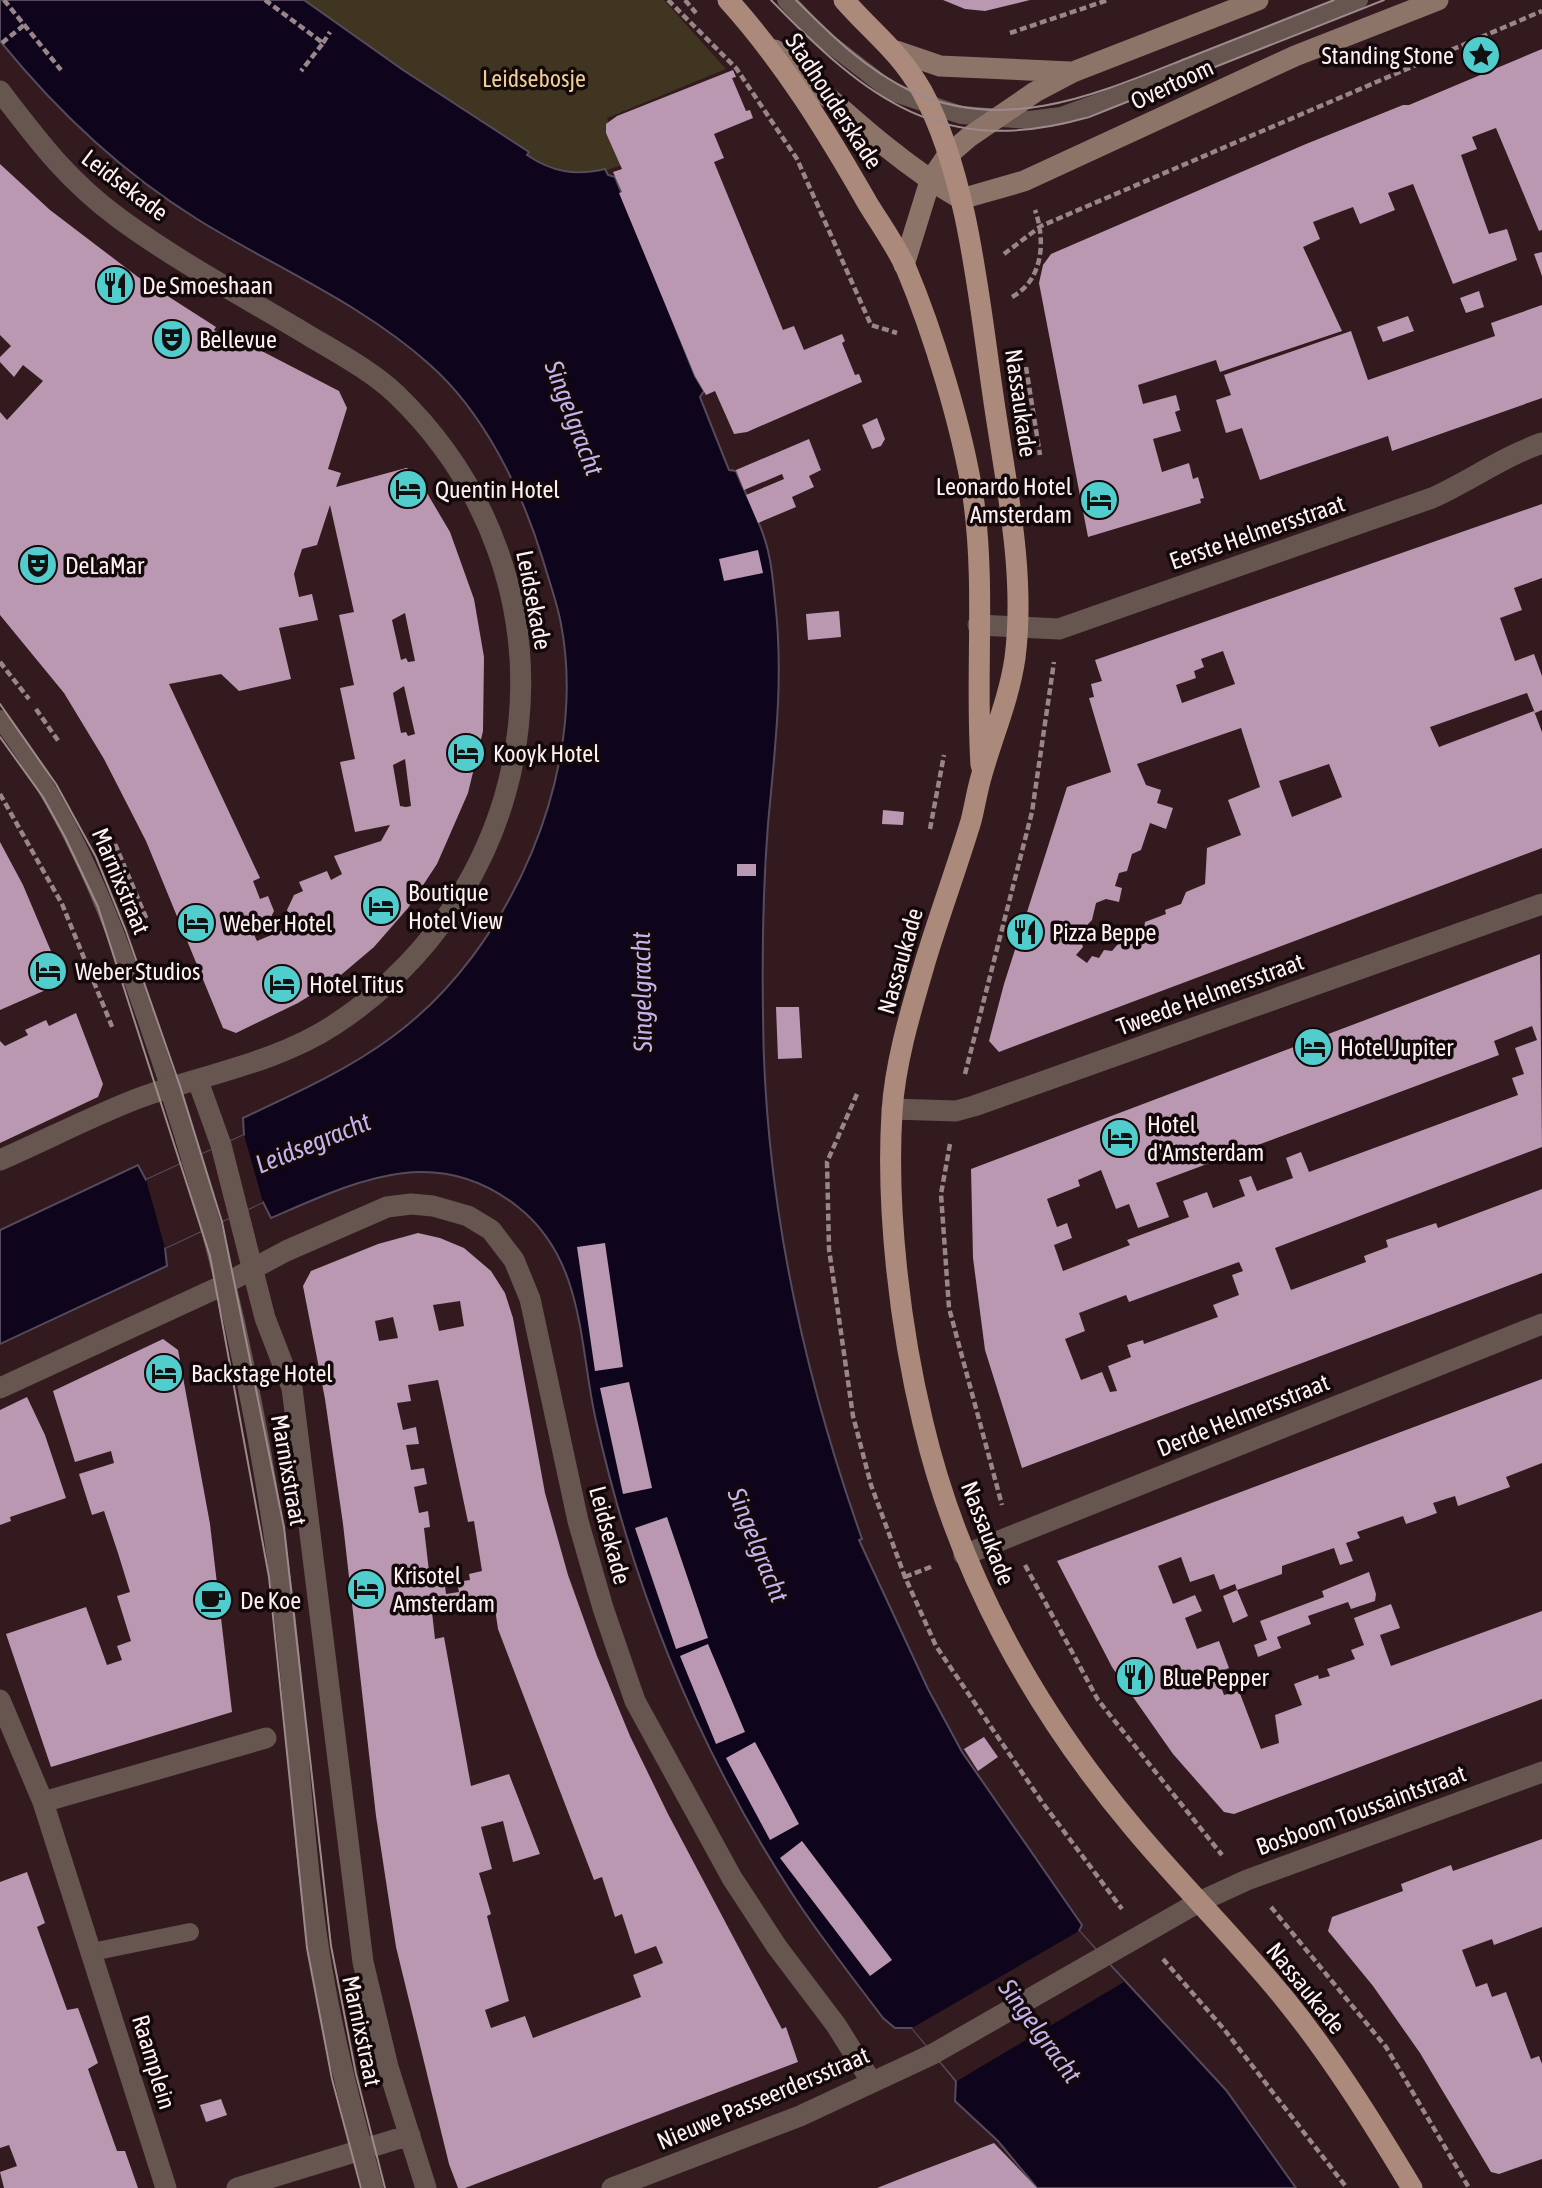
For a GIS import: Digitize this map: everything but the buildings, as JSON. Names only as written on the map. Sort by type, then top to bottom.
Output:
[{"type":"main road","name":"Stadhouderskade","points":[[728,0],[768,45],[835,145],[866,200]]},
{"type":"main road","points":[[844,0],[896,51]]},
{"type":"main road","name":"Overtoom","points":[[905,265],[930,181],[947,156],[996,119],[1073,72],[1258,0]]},
{"type":"main road","name":"Overtoom","points":[[961,199],[1024,181],[1295,56],[1438,0]]},
{"type":"main road","points":[[768,45],[878,141],[930,181],[961,199]]},
{"type":"main road","name":"Nassaukade","points":[[896,51],[929,107],[961,199],[981,308],[1010,503],[1018,594],[1015,654],[1006,706],[982,774],[973,815],[925,963],[892,1108],[894,1235],[912,1368],[923,1425],[964,1555],[1002,1636],[1055,1724],[1129,1822],[1283,1997],[1343,2078],[1412,2188]]},
{"type":"main road","name":"Overtoom","points":[[896,51],[940,66],[1073,72]]},
{"type":"main road","name":"Nassaukade","points":[[866,200],[905,265],[941,373],[973,495],[980,596],[977,701],[982,774]]},
{"type":"street","name":"Leidsekade","points":[[0,91],[62,171],[121,220],[349,359],[397,394],[456,464],[481,510],[503,561],[516,618],[522,696],[521,723],[513,770],[478,870],[448,918],[405,968],[330,1028],[235,1070],[170,1089]]},
{"type":"street","name":"Eerste Helmersstraat","points":[[978,625],[1059,629],[1432,498],[1512,454],[1542,443]]},
{"type":"street","name":"Tweede Helmersstraat","points":[[892,1108],[956,1111],[974,1106],[1542,904]]},
{"type":"street","name":"Marnixstraat","points":[[198,1081],[221,1145],[265,1318],[292,1388],[363,1962],[379,2034],[426,2188]]},
{"type":"street","name":"Marnixstraat","points":[[170,1089],[213,1229],[226,1283],[280,1576],[319,1947],[344,2077],[373,2188]]},
{"type":"street","points":[[0,1160],[141,1098],[170,1089]]},
{"type":"street","name":"Leidsekade","points":[[226,1283],[365,1215],[411,1204],[433,1206],[468,1216],[491,1230],[514,1260],[530,1299],[578,1521],[603,1608],[635,1701],[732,1878],[872,2081]]},
{"type":"street","points":[[0,1388],[226,1283]]},
{"type":"street","name":"Derde Helmersstraat","points":[[964,1555],[1542,1324]]},
{"type":"street","name":"Raamplein","points":[[0,1700],[5,1729],[43,1802],[166,2188]]},
{"type":"street","points":[[43,1802],[266,1738]]},
{"type":"street","name":"Bosboom Toussaintstraat","points":[[1102,1956],[1199,1902],[1247,1880],[1542,1772]]},
{"type":"street","name":"Nieuwe Passeerdersstraat","points":[[612,2188],[800,2116],[933,2054],[1102,1956]]},
{"type":"street","points":[[237,2188],[410,2135]]},
{"type":"lane","name":"Stadhouderskade","points":[[786,0],[821,37],[869,77],[892,92],[929,107]]},
{"type":"lane","name":"Overtoom","points":[[929,107],[961,116],[996,119],[1062,116],[1359,0]]},
{"type":"lane","name":"Marnixstraat","points":[[0,719],[51,795],[92,873],[118,937],[170,1089]]},
{"type":"lane","points":[[92,1952],[190,1932]]},
{"type":"path","points":[[4,0],[61,70]]},
{"type":"path","points":[[265,0],[323,43]]},
{"type":"path","points":[[1006,253],[1041,226],[1542,11]]},
{"type":"path","points":[[2,43],[24,25]]},
{"type":"path","points":[[301,71],[330,32]]},
{"type":"path","points":[[890,324],[897,346]]},
{"type":"path","points":[[927,842],[945,750]]},
{"type":"path","points":[[0,794],[62,904],[116,1037]]},
{"type":"path","points":[[827,1162],[837,1134],[854,1107],[861,1082]]},
{"type":"path","name":"Nassaukade","points":[[1247,1880],[1307,1948],[1386,2047],[1469,2188]]},
{"type":"green space","name":"Leidsebosje","points":[[292,0],[664,0],[726,69],[607,118],[625,164],[581,179],[523,162]]},
{"type":"water","points":[[0,0],[304,0],[403,70],[529,152],[527,155],[536,161],[564,171],[605,169],[608,175],[615,177],[695,376],[704,391],[700,397],[729,470],[736,471],[761,529],[770,561],[779,657],[778,713],[766,848],[763,944],[765,1082],[770,1149],[790,1281],[821,1411],[862,1539],[859,1540],[928,1689],[962,1752],[1082,1925],[1079,1931],[1226,2090],[1296,2188],[1037,2188],[998,2141],[955,2101],[956,2081],[912,2028],[895,2028],[883,2018],[793,1895],[727,1784],[699,1726],[673,1667],[629,1546],[596,1421],[582,1334],[568,1278],[556,1252],[540,1228],[518,1207],[487,1187],[456,1176],[426,1172],[395,1174],[364,1181],[271,1218],[263,1202],[165,1248],[167,1266],[0,1344],[0,1230],[138,1165],[146,1180],[244,1135],[243,1118],[338,1071],[392,1037],[435,1000],[473,956],[505,907],[532,853],[551,796],[563,738],[567,680],[561,624],[524,507],[484,429],[449,383],[403,342],[375,322],[197,219],[116,160],[67,115],[0,41]]},
{"type":"pier","points":[[244,1135],[263,1202],[165,1248],[146,1180]]},
{"type":"pier","points":[[1079,1931],[1124,1982],[957,2081],[912,2028]]},
{"type":"tram line","points":[[771,0],[841,67],[876,92],[912,112],[950,125],[991,131],[1037,128],[1089,117],[1384,0]]},
{"type":"tram line","points":[[796,0],[850,51],[896,83],[948,104],[982,109],[1017,109],[1085,96],[1334,0]]},
{"type":"tram line","points":[[0,704],[56,784],[96,857],[126,931],[180,1086],[222,1222],[284,1527],[331,1946],[356,2074],[385,2188]]},
{"type":"tram line","points":[[0,737],[43,797],[98,907],[210,1256],[269,1577],[307,1948],[332,2079],[361,2188]]},
{"type":"place","name":"Standing Stone","points":[[1481,55]]},
{"type":"place","name":"De Smoeshaan","points":[[115,285]]},
{"type":"place","name":"Bellevue","points":[[172,339]]},
{"type":"place","name":"Quentin Hotel","points":[[408,489]]},
{"type":"place","name":"Leonardo Hotel Amsterdam","points":[[1099,500]]},
{"type":"place","name":"DeLaMar","points":[[38,565]]},
{"type":"place","name":"Kooyk Hotel","points":[[466,753]]},
{"type":"place","name":"Boutique Hotel View","points":[[381,906]]},
{"type":"place","name":"Weber Hotel","points":[[196,923]]},
{"type":"place","name":"Pizza Beppe","points":[[1025,932]]},
{"type":"place","name":"Weber Studios","points":[[48,971]]},
{"type":"place","name":"Hotel Titus","points":[[282,984]]},
{"type":"place","name":"Hotel Jupiter","points":[[1313,1047]]},
{"type":"place","name":"Hotel d'Amsterdam","points":[[1120,1138]]},
{"type":"place","name":"Backstage Hotel","points":[[164,1373]]},
{"type":"place","name":"Krisotel Amsterdam","points":[[366,1589]]},
{"type":"place","name":"De Koe","points":[[213,1600]]},
{"type":"place","name":"Blue Pepper","points":[[1135,1677]]},
{"type":"water label","name":"Singelgracht","points":[[574,418]]},
{"type":"water label","name":"Singelgracht","points":[[642,992]]},
{"type":"water label","name":"Leidsegracht","points":[[313,1143]]},
{"type":"water label","name":"Singelgracht","points":[[758,1545]]},
{"type":"water label","name":"Singelgracht","points":[[1040,2031]]}]
